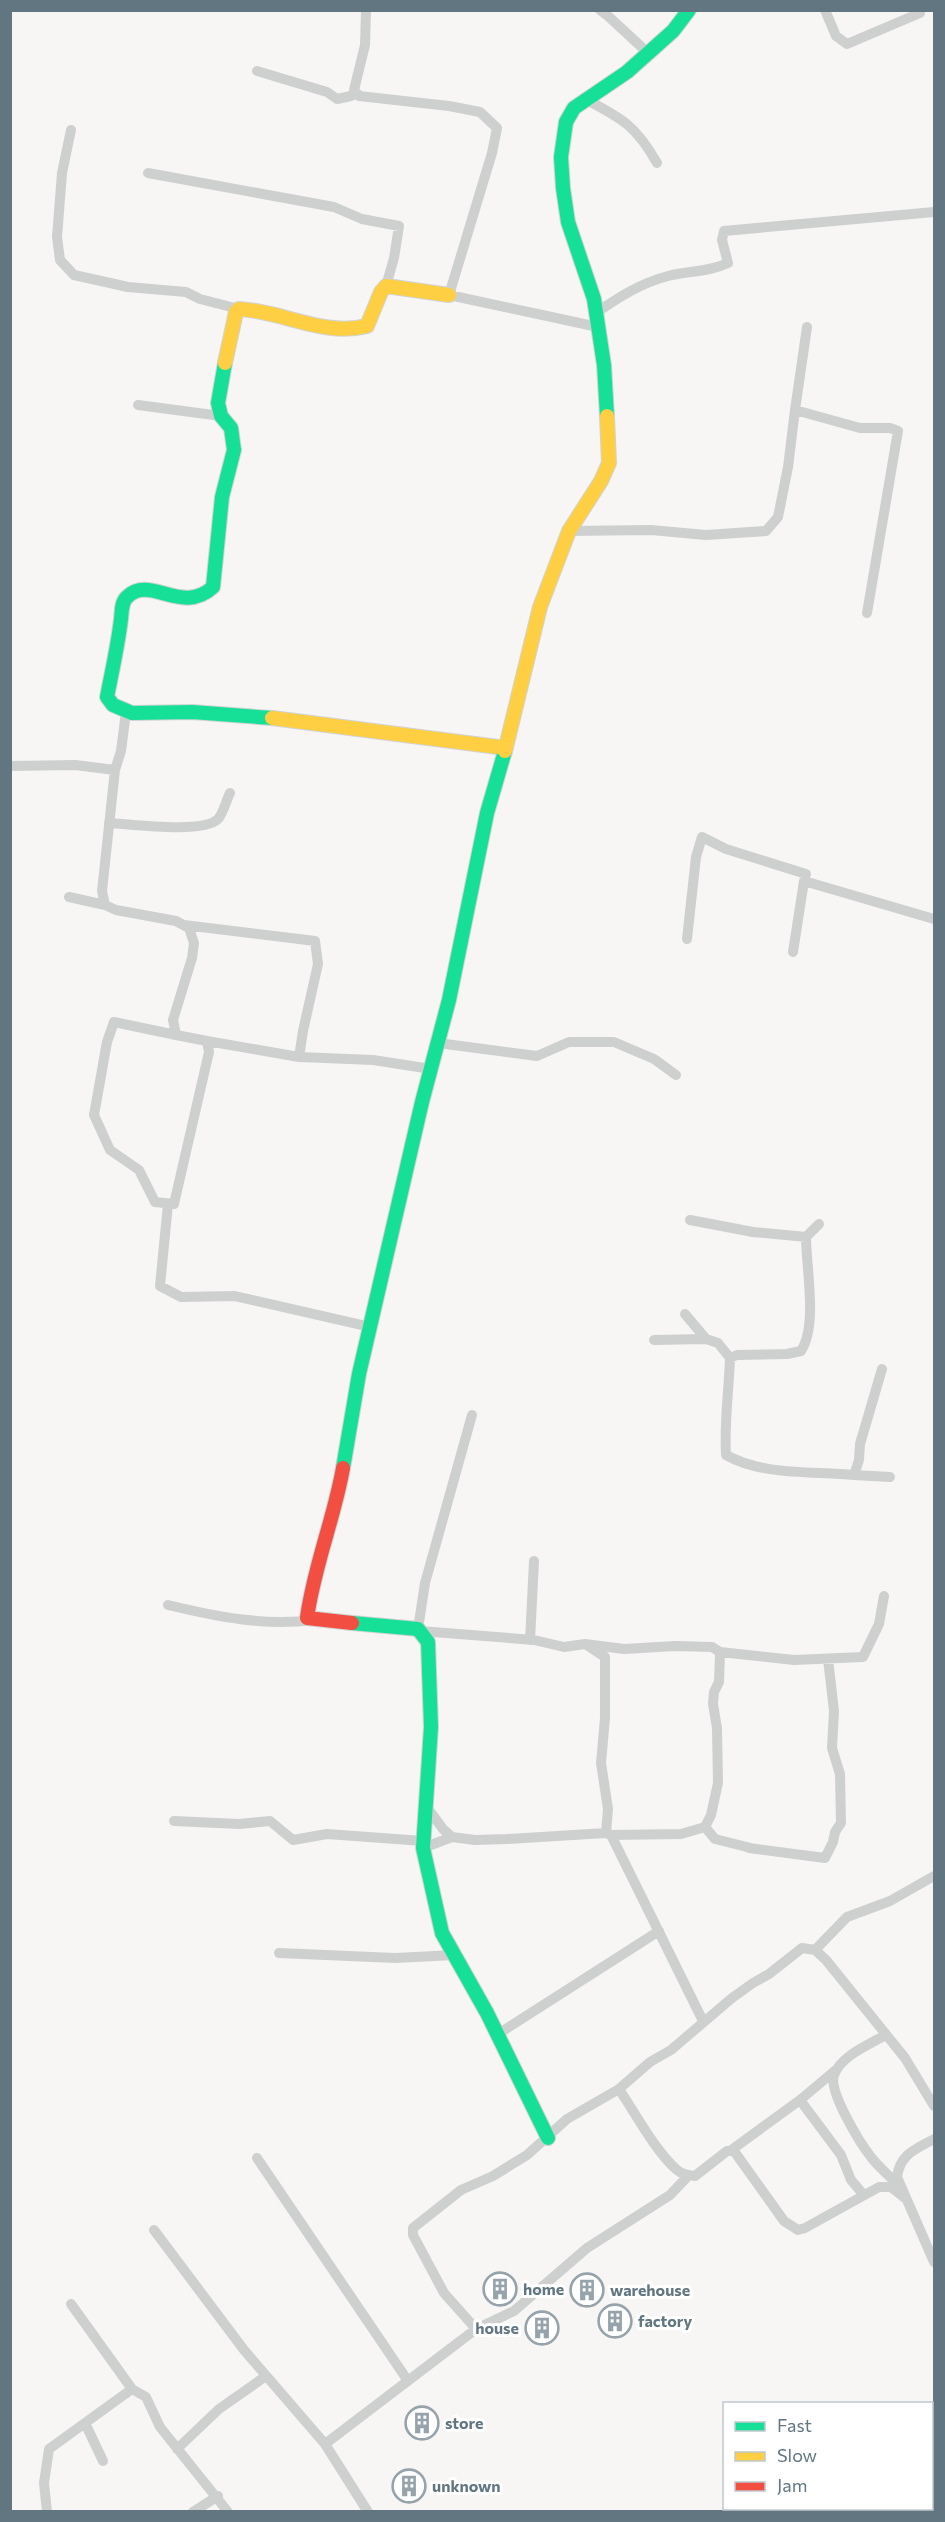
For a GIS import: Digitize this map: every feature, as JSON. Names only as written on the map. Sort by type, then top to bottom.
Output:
[{"type":"street","points":[[366,10],[365,45],[354,90],[359,96],[450,106],[480,112],[497,128],[492,153],[449,295]]},
{"type":"street","points":[[600,10],[648,53]]},
{"type":"street","points":[[689,10],[673,32],[627,72],[574,108],[566,122],[561,157],[568,222],[583,260],[597,320],[604,365],[609,462],[601,481],[569,531],[540,607],[534,640],[487,813],[449,1000],[359,1374],[339,1490],[312,1582],[307,1618],[530,1640],[564,1647],[585,1644],[624,1649],[675,1646],[712,1647],[720,1652],[794,1660],[828,1659],[863,1657],[879,1624],[884,1596]]},
{"type":"street","points":[[825,10],[836,36],[847,44],[920,13]]},
{"type":"street","points":[[257,71],[327,92],[337,99],[356,93]]},
{"type":"street","points":[[587,100],[625,121],[643,138],[657,163]]},
{"type":"street","points":[[71,130],[62,173],[57,237],[60,260],[74,275],[128,287],[186,291],[200,299],[239,309],[275,312],[328,330],[357,330],[367,326],[381,292],[386,286],[394,258],[399,225],[362,219],[334,207],[147,173]]},
{"type":"street","points":[[597,320],[627,291],[668,276],[717,268],[728,263],[722,240],[724,231],[934,212]]},
{"type":"street","points":[[386,286],[597,320]]},
{"type":"street","points":[[239,309],[236,312],[226,354],[218,404],[222,416],[231,428],[234,450],[222,497],[213,587],[208,594],[200,598],[181,598],[145,589],[126,595],[123,601],[118,645],[107,697],[110,704],[121,712],[190,712],[307,722],[506,748]]},
{"type":"street","points":[[569,531],[651,530],[706,535],[766,531],[778,518],[788,467],[807,327]]},
{"type":"street","points":[[138,405],[222,416]]},
{"type":"street","points":[[795,410],[860,428],[898,430],[867,613]]},
{"type":"street","points":[[105,906],[102,891],[109,823],[115,770],[121,751],[126,712]]},
{"type":"street","points":[[10,766],[75,765],[115,770]]},
{"type":"street","points":[[109,823],[167,827],[206,825],[218,819],[230,793]]},
{"type":"street","points":[[687,939],[696,857],[702,837],[726,849],[806,874],[793,952]]},
{"type":"street","points":[[804,881],[934,920]]},
{"type":"street","points":[[69,897],[136,915],[176,921],[189,928],[194,943],[192,958],[173,1020],[176,1035]]},
{"type":"street","points":[[184,925],[315,941],[318,964],[299,1057]]},
{"type":"street","points":[[207,1041],[209,1052],[174,1204],[155,1202],[139,1170],[110,1150],[94,1115],[106,1042],[114,1022],[299,1057],[373,1060],[431,1069]]},
{"type":"street","points":[[438,1044],[537,1056],[569,1042],[614,1042],[654,1059],[676,1075]]},
{"type":"street","points":[[168,1204],[160,1286],[181,1297],[235,1296],[370,1327]]},
{"type":"street","points":[[690,1220],[753,1233],[806,1237]]},
{"type":"street","points":[[730,1358],[737,1355],[787,1354],[801,1350],[808,1340],[810,1316],[806,1237],[819,1224]]},
{"type":"street","points":[[686,1314],[706,1339]]},
{"type":"street","points":[[654,1340],[706,1339],[718,1343],[730,1358],[729,1392],[724,1425],[726,1455],[739,1462],[792,1472],[890,1477]]},
{"type":"street","points":[[854,1475],[859,1460],[860,1444],[882,1369]]},
{"type":"street","points":[[471,1415],[425,1583],[419,1630],[429,1642],[431,1727],[423,1844],[442,1934],[470,1979],[548,2138]]},
{"type":"street","points":[[530,1640],[534,1561]]},
{"type":"street","points":[[168,1605],[232,1620],[290,1623],[314,1620]]},
{"type":"street","points":[[585,1644],[604,1657],[605,1718],[601,1763],[608,1809],[608,1834],[659,1931],[702,2021]]},
{"type":"street","points":[[174,1821],[239,1824],[270,1821],[293,1840],[327,1834],[423,1844],[452,1837],[507,1839],[608,1834],[681,1834],[705,1827],[711,1815],[718,1783],[717,1728],[713,1704],[714,1692],[719,1682],[720,1652]]},
{"type":"street","points":[[705,1827],[715,1839],[754,1848],[825,1858],[841,1823],[840,1774],[832,1748],[834,1711],[828,1659]]},
{"type":"street","points":[[426,1806],[443,1830],[452,1837]]},
{"type":"street","points":[[815,1950],[847,1917],[890,1901],[934,1876]]},
{"type":"street","points":[[498,2034],[659,1931]]},
{"type":"street","points":[[476,2329],[444,2293],[413,2235],[414,2228],[461,2190],[527,2156],[567,2119],[619,2089],[650,2062],[672,2050],[702,2021],[802,1948],[815,1950],[904,2058],[934,2106]]},
{"type":"street","points":[[279,1953],[395,1958],[454,1955]]},
{"type":"street","points":[[619,2089],[652,2139],[677,2170],[695,2176],[800,2100],[848,2058],[884,2036]]},
{"type":"street","points":[[839,2067],[834,2075],[833,2085],[837,2098],[872,2158],[899,2187],[914,2212],[934,2262]]},
{"type":"street","points":[[800,2100],[841,2155],[850,2171],[851,2180],[863,2194]]},
{"type":"street","points":[[899,2187],[897,2177],[906,2155],[934,2139]]},
{"type":"street","points":[[730,2151],[738,2155],[784,2221],[798,2230],[879,2187],[891,2187],[905,2198]]},
{"type":"street","points":[[256,2158],[408,2381]]},
{"type":"street","points":[[325,2444],[476,2329],[514,2311],[587,2248],[670,2195],[689,2175]]},
{"type":"street","points":[[154,2230],[244,2350],[325,2444],[368,2511]]},
{"type":"street","points":[[71,2304],[132,2389],[146,2397],[160,2427],[228,2511]]},
{"type":"street","points":[[177,2449],[219,2409],[266,2376]]},
{"type":"street","points":[[47,2511],[44,2483],[49,2449],[132,2389]]},
{"type":"street","points":[[85,2423],[103,2461]]},
{"type":"street","points":[[193,2511],[218,2496]]},
{"type":"traffic: fast","points":[[607,416],[604,365],[594,299],[568,222],[563,188],[561,157],[566,122],[574,108],[627,72],[673,31],[689,10]]},
{"type":"traffic: fast","points":[[225,363],[218,403],[221,416],[231,428],[234,450],[222,497],[213,587],[201,595],[190,598],[146,590],[136,591],[127,597],[122,607],[107,697],[113,705],[132,713],[192,712],[272,718]]},
{"type":"traffic: fast","points":[[343,1468],[359,1374],[422,1102],[449,1000],[487,813],[505,751]]},
{"type":"traffic: fast","points":[[352,1623],[418,1629],[428,1642],[431,1727],[423,1848],[442,1933],[487,2013],[548,2138]]},
{"type":"traffic: slow","points":[[225,363],[236,312],[239,309],[319,326],[351,329],[367,326],[381,292],[386,286],[449,295]]},
{"type":"traffic: slow","points":[[505,751],[540,607],[569,531],[601,481],[609,463],[607,416]]},
{"type":"traffic: slow","points":[[272,718],[506,748]]},
{"type":"traffic: jam","points":[[343,1468],[314,1580],[307,1618],[352,1623]]},
{"type":"place","name":"home","points":[[500,2289]]},
{"type":"place","name":"warehouse","points":[[587,2290]]},
{"type":"place","name":"factory","points":[[615,2321]]},
{"type":"place","name":"house","points":[[542,2328]]},
{"type":"place","name":"store","points":[[422,2423]]},
{"type":"place","name":"unknown","points":[[409,2486]]}]
